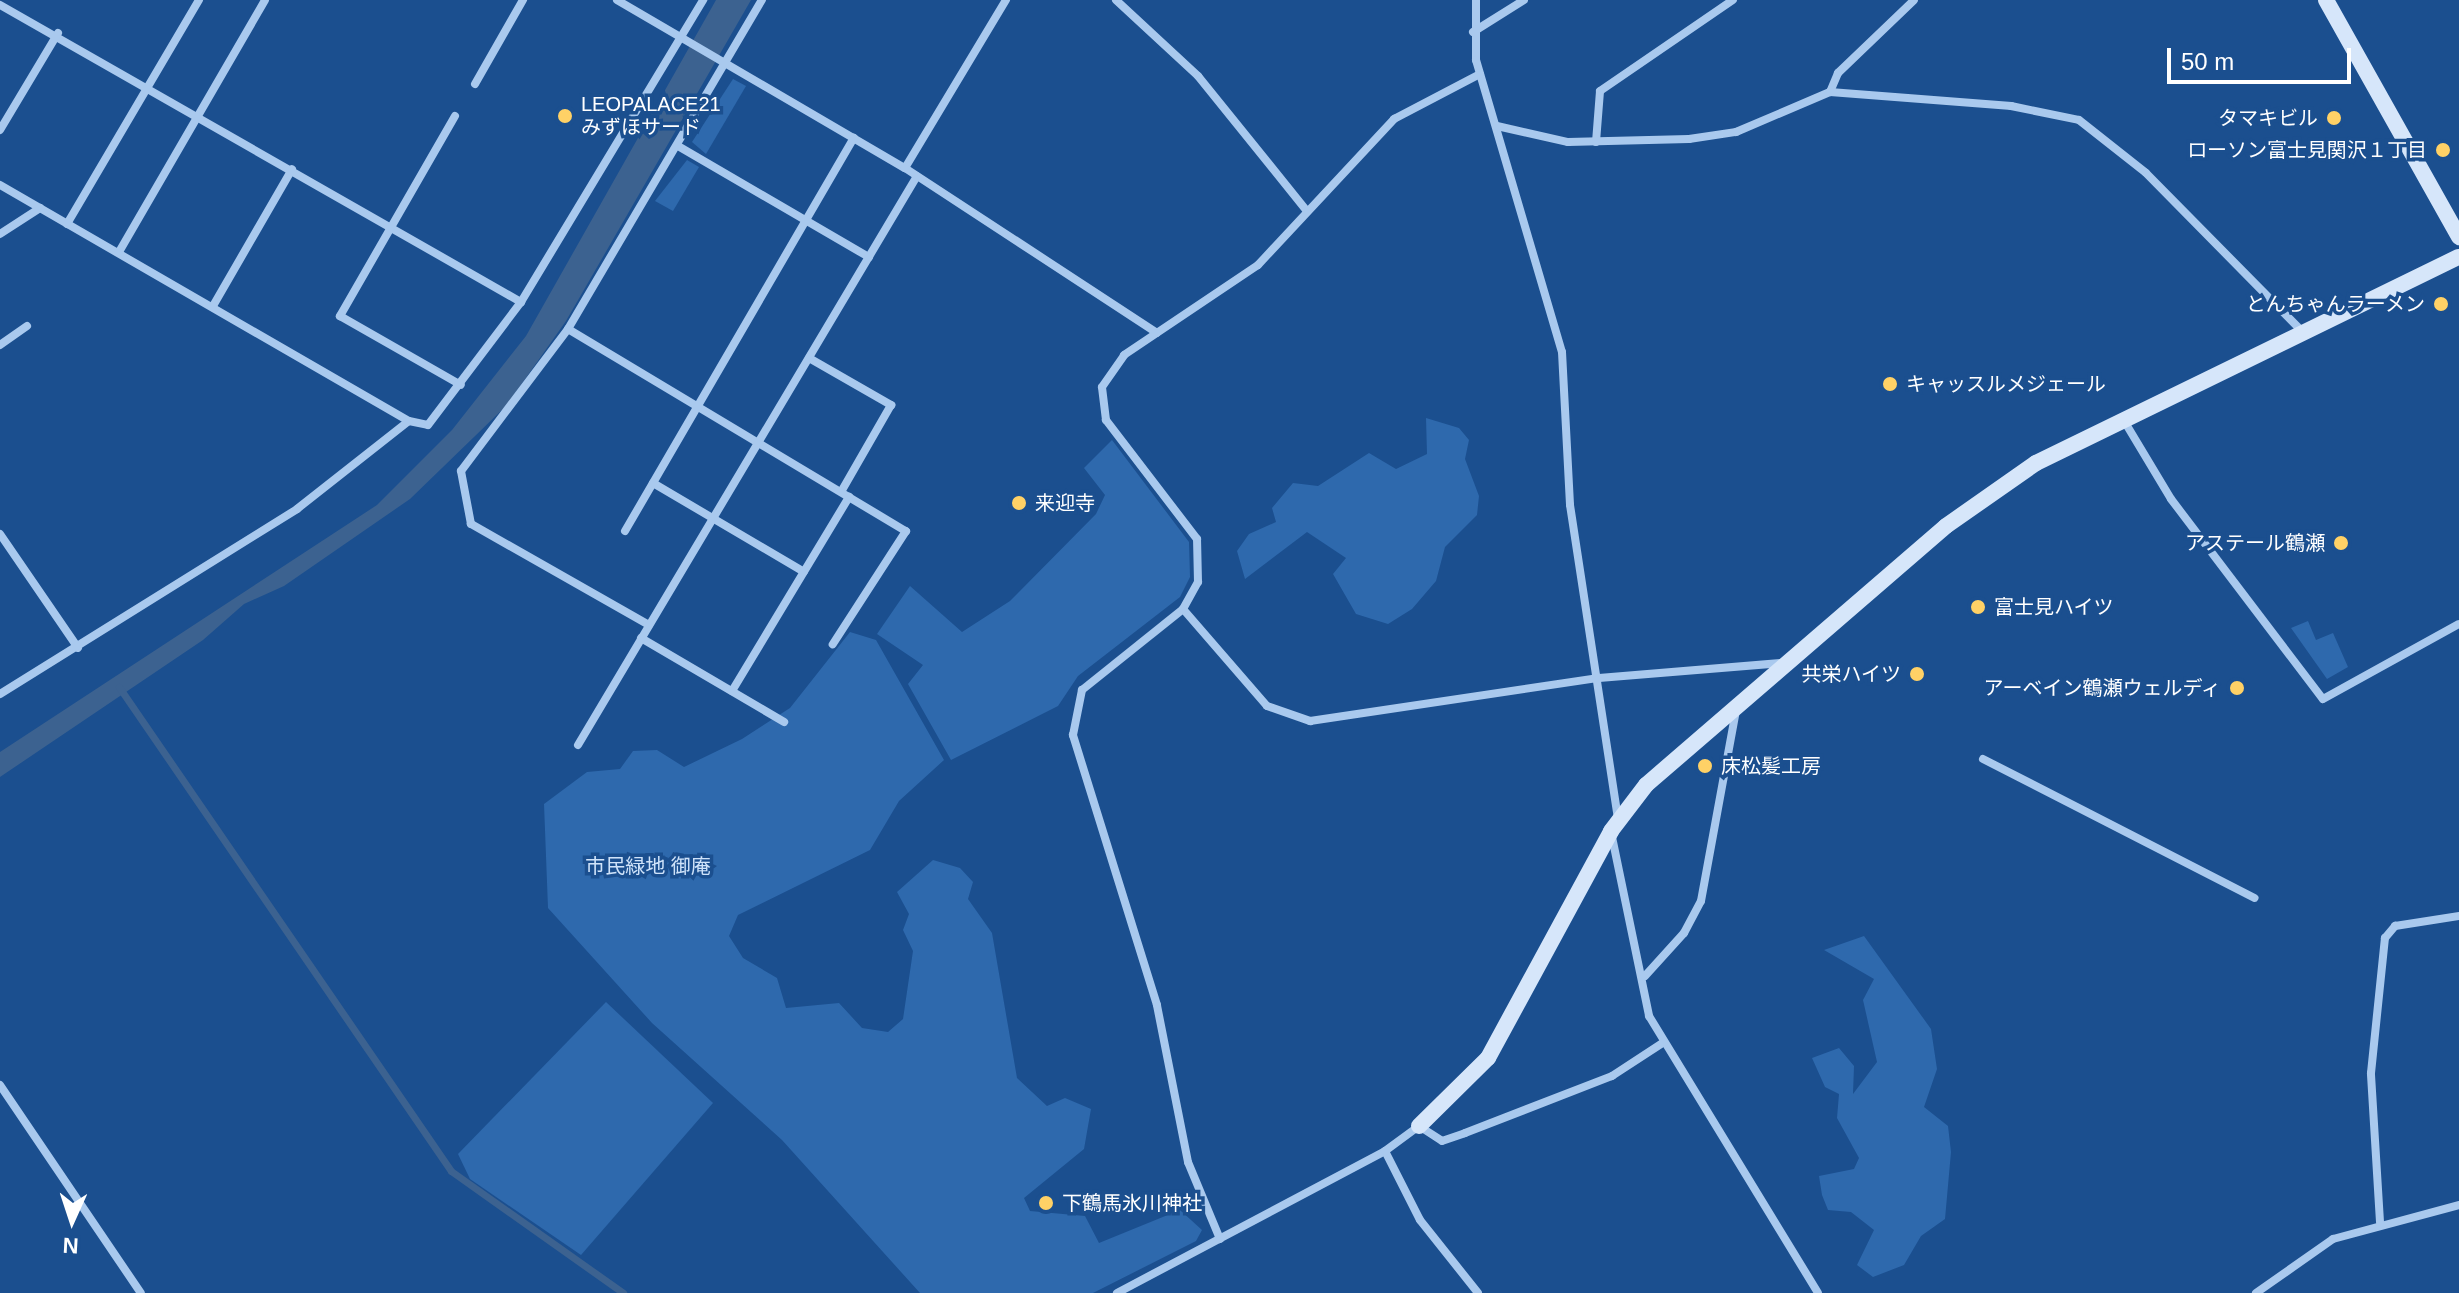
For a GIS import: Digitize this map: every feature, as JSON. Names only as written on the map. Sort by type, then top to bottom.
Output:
[{"type":"street","points":[[67,224],[199,0]]},
{"type":"street","points":[[119,252],[265,0]]},
{"type":"street","points":[[475,84],[523,0]]},
{"type":"street","points":[[617,0],[905,168],[1157,333]]},
{"type":"street","points":[[0,185],[409,421],[428,425],[521,302],[703,0]]},
{"type":"street","points":[[649,625],[471,524],[461,471],[568,329],[762,0]]},
{"type":"street","points":[[905,168],[1006,0]]},
{"type":"street","points":[[1116,0],[1198,76],[1307,211]]},
{"type":"street","points":[[1476,0],[1473,32],[1480,74],[1562,352],[1570,505],[1599,678],[1614,825],[1645,976],[1649,1016],[1818,1293]]},
{"type":"street","points":[[1473,32],[1524,0]]},
{"type":"street","points":[[1596,142],[1600,91],[1733,0]]},
{"type":"street","points":[[1830,92],[1838,73],[1914,0]]},
{"type":"street","points":[[2326,0],[2459,237]]},
{"type":"street","points":[[0,5],[58,33],[521,302]]},
{"type":"street","points":[[0,130],[58,33]]},
{"type":"street","points":[[1220,1239],[1188,1162],[1157,1005],[1073,735],[1082,690],[1183,609],[1198,582],[1197,539],[1100,403],[1108,372],[1157,333],[1258,265],[1394,119],[1480,74]]},
{"type":"street","points":[[1497,126],[1544,140],[1596,142],[1736,132],[1830,92],[2079,120],[2146,173],[2302,331]]},
{"type":"street","points":[[455,116],[340,316],[461,385]]},
{"type":"street","points":[[625,531],[854,138]]},
{"type":"street","points":[[678,146],[869,257]]},
{"type":"street","points":[[213,306],[292,169]]},
{"type":"street","points":[[578,745],[917,176]]},
{"type":"street","points":[[0,234],[40,208]]},
{"type":"street","points":[[1117,1293],[1385,1151],[1419,1126],[1488,1058],[1614,825],[1738,702],[1960,515],[2036,463],[2459,257]]},
{"type":"street","points":[[0,345],[27,326]]},
{"type":"street","points":[[568,329],[906,531],[833,644]]},
{"type":"street","points":[[732,691],[804,572],[891,405],[809,358]]},
{"type":"street","points":[[2123,419],[2171,499],[2323,699],[2459,624]]},
{"type":"street","points":[[0,694],[297,509],[409,421]]},
{"type":"street","points":[[653,483],[804,572]]},
{"type":"street","points":[[0,534],[78,648]]},
{"type":"street","points":[[1183,609],[1267,706],[1310,721],[1599,678],[1786,663]]},
{"type":"street","points":[[641,638],[784,722]]},
{"type":"street","points":[[1645,976],[1684,933],[1701,901],[1738,702]]},
{"type":"street","points":[[1983,759],[2255,898]]},
{"type":"street","points":[[2380,1222],[2371,1073],[2385,938],[2395,926],[2459,916]]},
{"type":"street","points":[[1419,1126],[1442,1141],[1612,1076],[1664,1042]]},
{"type":"street","points":[[0,1085],[141,1293]]},
{"type":"street","points":[[1385,1151],[1433,1240],[1478,1293]]},
{"type":"street","points":[[2256,1293],[2333,1239],[2380,1222],[2459,1205]]},
{"type":"green space","points":[[733,79],[746,86],[706,154],[692,142]]},
{"type":"green space","points":[[687,160],[699,167],[673,211],[655,201]]},
{"type":"green space","points":[[1426,418],[1459,428],[1469,440],[1465,459],[1479,496],[1477,515],[1445,547],[1436,581],[1412,609],[1388,624],[1356,614],[1333,574],[1346,558],[1307,532],[1245,579],[1237,551],[1249,534],[1276,522],[1272,508],[1293,483],[1318,486],[1369,453],[1396,469],[1427,454]]},
{"type":"green space","points":[[1112,440],[1189,542],[1190,577],[1180,597],[1078,676],[1058,706],[951,760],[908,684],[923,665],[877,634],[910,586],[962,632],[1010,601],[1096,514],[1105,495],[1084,468]]},
{"type":"green space","points":[[2308,621],[2316,640],[2333,633],[2348,667],[2327,679],[2291,628]]},
{"type":"green space","name":"市民緑地 御庵","points":[[850,632],[876,640],[944,760],[899,801],[870,850],[738,915],[729,936],[743,958],[777,978],[786,1008],[839,1003],[862,1028],[888,1032],[903,1019],[913,951],[903,930],[909,914],[897,892],[933,860],[960,868],[973,882],[968,899],[992,933],[1017,1078],[1047,1106],[1065,1098],[1091,1109],[1084,1149],[1024,1198],[1030,1211],[1085,1216],[1099,1243],[1180,1210],[1202,1230],[1196,1241],[1093,1293],[920,1293],[782,1140],[652,1023],[548,908],[544,804],[587,772],[620,769],[633,751],[657,750],[684,767],[742,739],[790,708]]},
{"type":"green space","points":[[1864,936],[1931,1029],[1937,1069],[1924,1107],[1948,1126],[1951,1152],[1945,1219],[1921,1236],[1904,1265],[1873,1277],[1857,1265],[1874,1230],[1851,1212],[1828,1210],[1822,1195],[1819,1176],[1854,1169],[1859,1158],[1837,1118],[1839,1094],[1825,1087],[1812,1058],[1839,1048],[1854,1066],[1853,1094],[1877,1062],[1863,1000],[1874,979],[1824,950]]},
{"type":"green space","points":[[606,1002],[713,1103],[581,1255],[470,1179],[458,1154]]},
{"type":"shaded area","points":[[716,0],[751,0],[566,321],[506,406],[410,499],[284,586],[244,604],[203,640],[0,777],[0,752],[377,505],[452,430],[526,336]]},
{"type":"waterway","points":[[119,687],[451,1171],[623,1293]]},
{"type":"place","name":"LEOPALACE21 みずほサード","points":[[565,116]]},
{"type":"place","name":"タマキビル","points":[[2334,118]]},
{"type":"place","name":"ローソン富士見関沢１丁目","points":[[2443,150]]},
{"type":"place","name":"とんちゃんラーメン","points":[[2441,304]]},
{"type":"place","name":"キャッスルメジェール","points":[[1890,384]]},
{"type":"place","name":"来迎寺","points":[[1019,503]]},
{"type":"place","name":"アステール鶴瀬","points":[[2341,543]]},
{"type":"place","name":"富士見ハイツ","points":[[1978,607]]},
{"type":"place","name":"共栄ハイツ","points":[[1917,674]]},
{"type":"place","name":"アーベイン鶴瀬ウェルディ","points":[[2237,688]]},
{"type":"place","name":"床松髪工房","points":[[1705,766]]},
{"type":"place","name":"下鶴馬氷川神社","points":[[1046,1203]]}]
